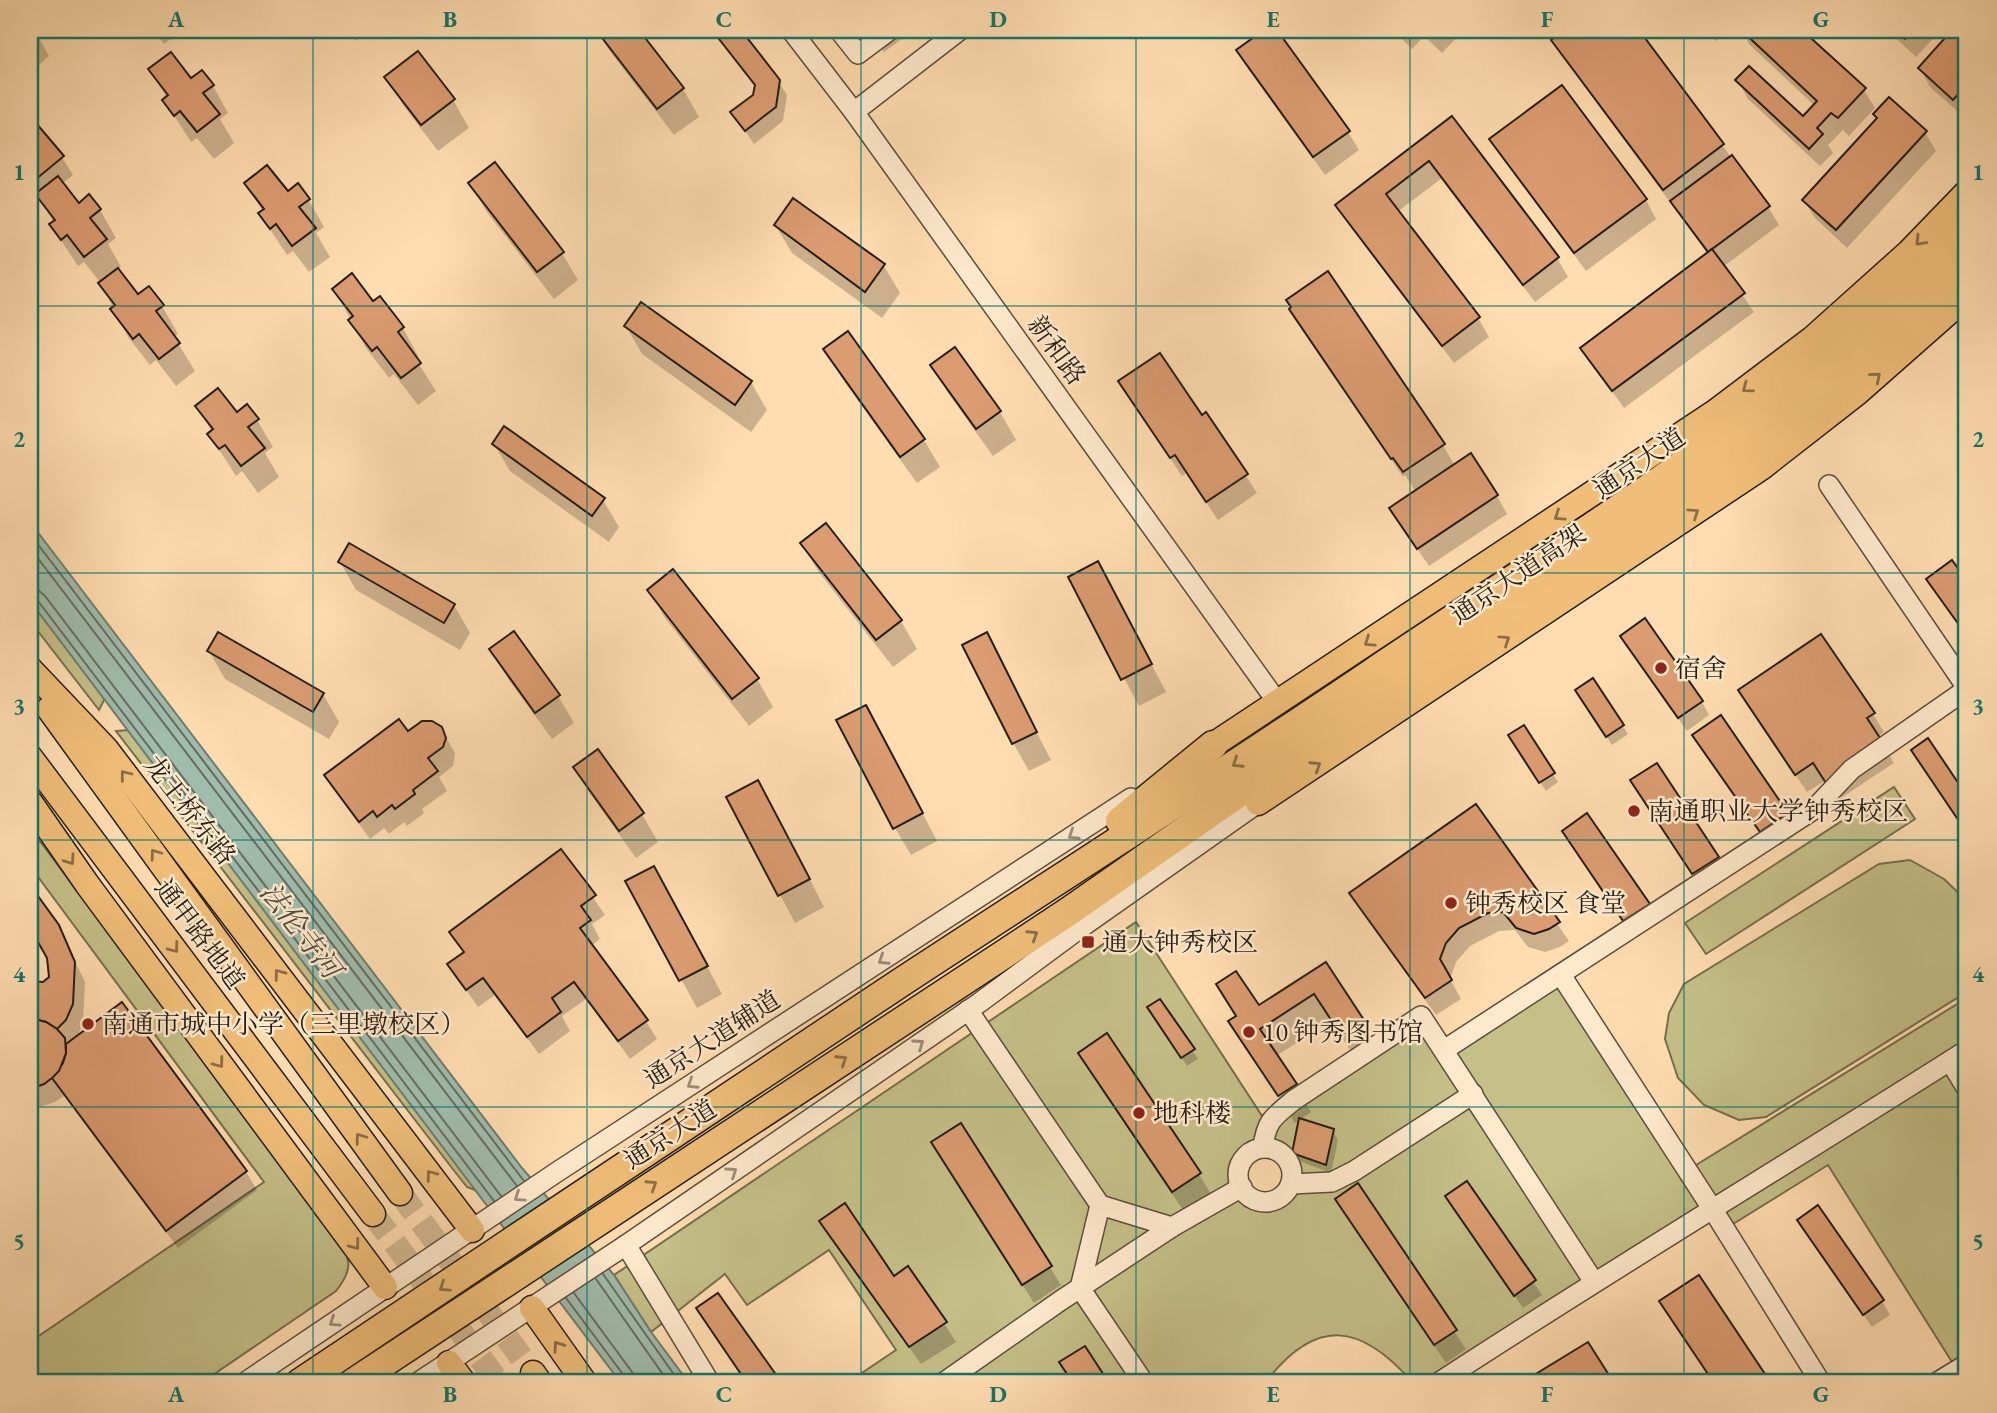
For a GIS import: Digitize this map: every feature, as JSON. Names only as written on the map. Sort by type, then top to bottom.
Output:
[{"type":"highway","name":"通京大道高架","points":[[1068,912],[1309,744],[1443,640],[1732,431],[1828,357],[1922,273],[1967,227]]},
{"type":"highway","name":"通京大道高架","points":[[1044,889],[1295,725],[1443,640],[1747,451],[1854,364],[1937,290],[1967,259]]},
{"type":"highway","points":[[1044,889],[1106,832],[1213,745]]},
{"type":"highway","points":[[1068,912],[1258,803]]},
{"type":"highway","name":"通京大道","points":[[300,1383],[575,1197],[1044,889]]},
{"type":"highway","name":"通京大道","points":[[353,1383],[1068,912]]},
{"type":"main road","name":"通京大道","points":[[1213,745],[1715,412],[1813,338],[1909,252],[1967,192]]},
{"type":"main road","points":[[1258,803],[1761,468],[1857,393],[1967,296]]},
{"type":"main road","name":"龙王桥东路","points":[[30,669],[106,749],[477,1226]]},
{"type":"main road","name":"通甲路地道","points":[[30,682],[400,1193]]},
{"type":"main road","name":"通甲路地道","points":[[30,757],[373,1214]]},
{"type":"main road","points":[[30,802],[87,884],[385,1287]]},
{"type":"main road","points":[[537,1304],[585,1383]]},
{"type":"main road","points":[[449,1363],[464,1383]]},
{"type":"street","name":"新和路","points":[[791,30],[854,112],[1278,703]]},
{"type":"street","points":[[839,30],[858,54],[890,30]]},
{"type":"street","points":[[854,112],[960,30]]},
{"type":"street","points":[[1444,1050],[1813,810],[1852,769],[1967,689],[1829,485]]},
{"type":"street","name":"通京大道辅道","points":[[244,1383],[557,1172],[1213,745]]},
{"type":"street","points":[[417,1383],[621,1249],[968,1010],[1258,803]]},
{"type":"street","points":[[1561,975],[1821,1383]]},
{"type":"street","points":[[968,1010],[1100,1205],[1172,1227]]},
{"type":"street","points":[[1263,1148],[1265,1130],[1275,1115],[1293,1100],[1421,1016],[1594,1282]]},
{"type":"street","points":[[1438,1383],[1594,1282],[1967,1051]]},
{"type":"street","points":[[1950,1061],[1967,1089]]},
{"type":"street","points":[[1291,1184],[1332,1182],[1354,1171],[1473,1094]]},
{"type":"street","points":[[1263,1148],[1280,1152],[1291,1166],[1291,1184],[1287,1191],[1272,1201],[1255,1199],[1242,1188],[1239,1170],[1242,1162],[1247,1155],[1263,1148]]},
{"type":"street","points":[[943,1383],[1172,1227],[1242,1188]]},
{"type":"street","points":[[1100,1205],[1080,1288],[1144,1383]]},
{"type":"street","points":[[621,1249],[710,1383]]},
{"type":"street","points":[[1936,1383],[1967,1364]]},
{"type":"shaded area","points":[[30,601],[105,698],[99,710],[30,621]]},
{"type":"shaded area","points":[[128,730],[477,1191],[467,1187],[452,1168],[116,731]]},
{"type":"shaded area","points":[[1894,787],[1915,819],[1706,954],[1685,923]]},
{"type":"shaded area","points":[[30,828],[336,1235],[347,1256],[348,1269],[336,1291],[201,1383],[30,1383],[30,1342],[264,1182],[30,866]]},
{"type":"shaded area","points":[[1910,860],[1944,879],[1967,901],[1965,993],[1766,1117],[1739,1120],[1704,1105],[1678,1078],[1665,1039],[1669,1013],[1684,984],[1879,864]]},
{"type":"shaded area","points":[[1136,922],[1262,1116],[1265,1129],[1421,1016],[1443,1050],[1561,975],[1688,1170],[1967,998],[1967,1364],[1957,1370],[1828,1165],[1725,1229],[1713,1211],[1438,1383],[1413,1383],[1375,1348],[1357,1339],[1339,1335],[1321,1338],[1302,1346],[1284,1361],[1265,1383],[847,1383],[896,1350],[829,1250],[747,1305],[725,1274],[651,1332],[614,1275]],"holes":[[[1272,1149],[1286,1158],[1292,1170],[1291,1181],[1275,1199],[1264,1202],[1253,1198],[1243,1187],[1240,1166],[1245,1156],[1255,1150]]]},
{"type":"water","name":"法伦寺河","points":[[30,522],[522,1168],[614,1275],[651,1332],[689,1383],[621,1383],[30,601]]},
{"type":"building","points":[[30,30],[34,30],[40,37],[30,46]]},
{"type":"building","points":[[596,30],[639,30],[684,88],[657,109]]},
{"type":"building","points":[[712,30],[741,30],[780,80],[776,107],[745,131],[730,112],[753,95],[755,85]]},
{"type":"building","points":[[1264,30],[1277,30],[1350,131],[1313,157],[1236,50]]},
{"type":"building","points":[[1565,30],[1639,30],[1724,144],[1663,190],[1551,40]]},
{"type":"building","points":[[1741,30],[1802,30],[1866,88],[1838,118],[1831,113],[1817,128],[1823,134],[1809,149],[1735,80],[1749,66],[1803,116],[1817,101]]},
{"type":"building","points":[[1894,30],[1914,30],[1905,39]]},
{"type":"building","points":[[1952,30],[1956,33],[1959,30],[1967,30],[1967,87],[1966,85],[1953,100],[1918,68]]},
{"type":"building","points":[[418,51],[455,99],[421,125],[384,77]]},
{"type":"building","points":[[171,52],[191,78],[202,70],[214,85],[203,93],[220,114],[197,132],[180,111],[174,116],[162,100],[168,95],[148,69]]},
{"type":"building","points":[[1562,85],[1647,199],[1574,253],[1489,139]]},
{"type":"building","points":[[1889,97],[1927,131],[1836,230],[1802,200],[1877,118],[1873,114]]},
{"type":"building","points":[[30,116],[64,156],[35,180],[30,175]]},
{"type":"building","points":[[1452,116],[1559,257],[1523,285],[1429,161],[1386,194],[1480,317],[1442,346],[1335,205]]},
{"type":"building","points":[[1732,155],[1770,206],[1708,252],[1670,201]]},
{"type":"building","points":[[495,162],[564,252],[537,272],[468,183]]},
{"type":"building","points":[[267,165],[288,191],[298,183],[310,199],[299,207],[316,228],[292,246],[276,224],[270,229],[258,213],[264,209],[244,183]]},
{"type":"building","points":[[58,176],[79,203],[89,194],[101,209],[90,218],[107,239],[84,257],[67,235],[61,240],[49,224],[55,220],[35,194]]},
{"type":"building","points":[[793,198],[885,264],[865,292],[774,225]]},
{"type":"building","points":[[1712,249],[1745,293],[1612,391],[1580,348]]},
{"type":"building","points":[[118,268],[138,294],[149,286],[164,305],[156,311],[180,343],[159,359],[139,334],[133,339],[110,309],[115,305],[98,283]]},
{"type":"building","points":[[1328,271],[1445,444],[1403,472],[1393,458],[1391,459],[1289,309],[1291,307],[1286,300]]},
{"type":"building","points":[[352,273],[373,301],[380,296],[404,327],[398,332],[421,363],[401,378],[377,347],[372,351],[348,320],[353,316],[332,289]]},
{"type":"building","points":[[641,302],[752,381],[735,405],[624,326]]},
{"type":"building","points":[[848,331],[925,439],[900,457],[823,349]]},
{"type":"building","points":[[955,347],[1001,411],[976,429],[930,365]]},
{"type":"building","points":[[1160,353],[1202,415],[1206,412],[1248,474],[1206,502],[1175,455],[1170,458],[1118,381]]},
{"type":"building","points":[[218,388],[237,412],[247,404],[259,419],[248,427],[265,448],[241,466],[225,445],[219,449],[207,434],[213,429],[195,406]]},
{"type":"building","points":[[504,426],[605,498],[592,516],[492,444]]},
{"type":"building","points":[[1471,453],[1498,495],[1417,549],[1389,508]]},
{"type":"building","points":[[826,523],[902,620],[876,640],[800,543]]},
{"type":"building","points":[[349,543],[455,604],[444,623],[338,562]]},
{"type":"building","points":[[1952,560],[1967,581],[1967,636],[1926,579]]},
{"type":"building","points":[[1098,561],[1152,664],[1121,680],[1068,577]]},
{"type":"building","points":[[673,569],[759,678],[732,699],[647,590]]},
{"type":"building","name":"宿舍","points":[[1645,618],[1703,701],[1678,718],[1620,636]]},
{"type":"building","points":[[514,631],[560,695],[535,713],[489,649]]},
{"type":"building","points":[[218,632],[324,693],[313,712],[207,651]]},
{"type":"building","points":[[987,632],[1037,732],[1012,744],[962,645]]},
{"type":"building","points":[[1821,634],[1875,713],[1867,718],[1884,744],[1826,783],[1813,763],[1795,775],[1738,690]]},
{"type":"building","name":"宿舍","points":[[1593,678],[1624,725],[1606,737],[1575,690]]},
{"type":"building","points":[[866,705],[923,813],[893,829],[836,720]]},
{"type":"building","points":[[1721,715],[1788,813],[1760,832],[1692,735]]},
{"type":"building","points":[[399,719],[408,731],[422,721],[432,721],[442,727],[446,738],[443,747],[428,758],[438,771],[413,790],[415,794],[395,809],[392,805],[377,817],[373,811],[359,822],[324,775]]},
{"type":"building","points":[[1524,725],[1555,773],[1539,783],[1508,735]]},
{"type":"building","points":[[1928,738],[1967,796],[1967,833],[1911,750]]},
{"type":"building","points":[[598,749],[644,813],[619,831],[573,767]]},
{"type":"building","points":[[1657,763],[1719,857],[1692,874],[1630,780]]},
{"type":"building","points":[[758,780],[810,879],[778,896],[726,797]]},
{"type":"building","name":"钟秀校区 食堂","points":[[1476,804],[1560,922],[1534,934],[1516,928],[1503,912],[1488,913],[1459,928],[1446,943],[1440,959],[1452,980],[1425,998],[1349,893]]},
{"type":"building","points":[[1587,813],[1650,904],[1623,921],[1562,831]]},
{"type":"building","points":[[561,849],[596,895],[581,906],[591,920],[580,928],[648,1020],[618,1041],[574,982],[552,998],[561,1012],[527,1037],[483,978],[466,990],[447,964],[464,952],[449,932]]},
{"type":"building","points":[[654,866],[708,966],[679,981],[625,881]]},
{"type":"building","points":[[30,885],[59,925],[75,962],[73,1004],[66,1020],[57,1029],[46,1022],[30,1018],[30,981],[43,982],[49,977],[47,958],[30,928]]},
{"type":"building","name":"10 钟秀图书馆","points":[[1326,962],[1364,1020],[1341,1035],[1314,994],[1260,1029],[1297,1084],[1278,1096],[1228,1021],[1236,1016],[1216,984],[1236,971],[1259,1005]]},
{"type":"building","points":[[1160,999],[1195,1049],[1181,1058],[1147,1007]]},
{"type":"building","points":[[122,1002],[247,1171],[166,1231],[52,1078],[63,1063],[66,1044]]},
{"type":"building","points":[[30,1018],[46,1022],[57,1029],[65,1038],[66,1053],[59,1071],[52,1078],[30,1089]]},
{"type":"building","name":"地科楼","points":[[1107,1033],[1201,1173],[1172,1192],[1078,1053]]},
{"type":"building","points":[[1299,1118],[1334,1129],[1326,1165],[1292,1153]]},
{"type":"building","points":[[961,1123],[1052,1266],[1022,1285],[931,1142]]},
{"type":"building","points":[[1467,1181],[1536,1280],[1514,1296],[1445,1196]]},
{"type":"building","points":[[1358,1183],[1457,1330],[1434,1345],[1335,1199]]},
{"type":"building","points":[[845,1203],[894,1276],[908,1266],[947,1322],[909,1347],[819,1221]]},
{"type":"building","points":[[1818,1205],[1884,1300],[1863,1315],[1797,1220]]},
{"type":"building","points":[[1699,1275],[1771,1383],[1714,1383],[1659,1301]]},
{"type":"building","points":[[718,1293],[782,1383],[747,1383],[696,1308]]},
{"type":"building","points":[[1588,1342],[1614,1383],[1521,1383]]},
{"type":"building","points":[[1085,1346],[1109,1383],[1073,1383],[1059,1362]]},
{"type":"tunnel","points":[[400,1193],[533,1373]]},
{"type":"tunnel","points":[[373,1214],[499,1383]]},
{"type":"place","name":"宿舍","points":[[1661,668]]},
{"type":"place","name":"南通职业大学钟秀校区","points":[[1634,811]]},
{"type":"place","name":"钟秀校区 食堂","points":[[1451,903]]},
{"type":"place","name":"通大钟秀校区","points":[[1088,942]]},
{"type":"place","name":"南通市城中小学（三里墩校区）","points":[[88,1024]]},
{"type":"place","name":"10 钟秀图书馆","points":[[1249,1032]]},
{"type":"place","name":"地科楼","points":[[1139,1113]]}]
